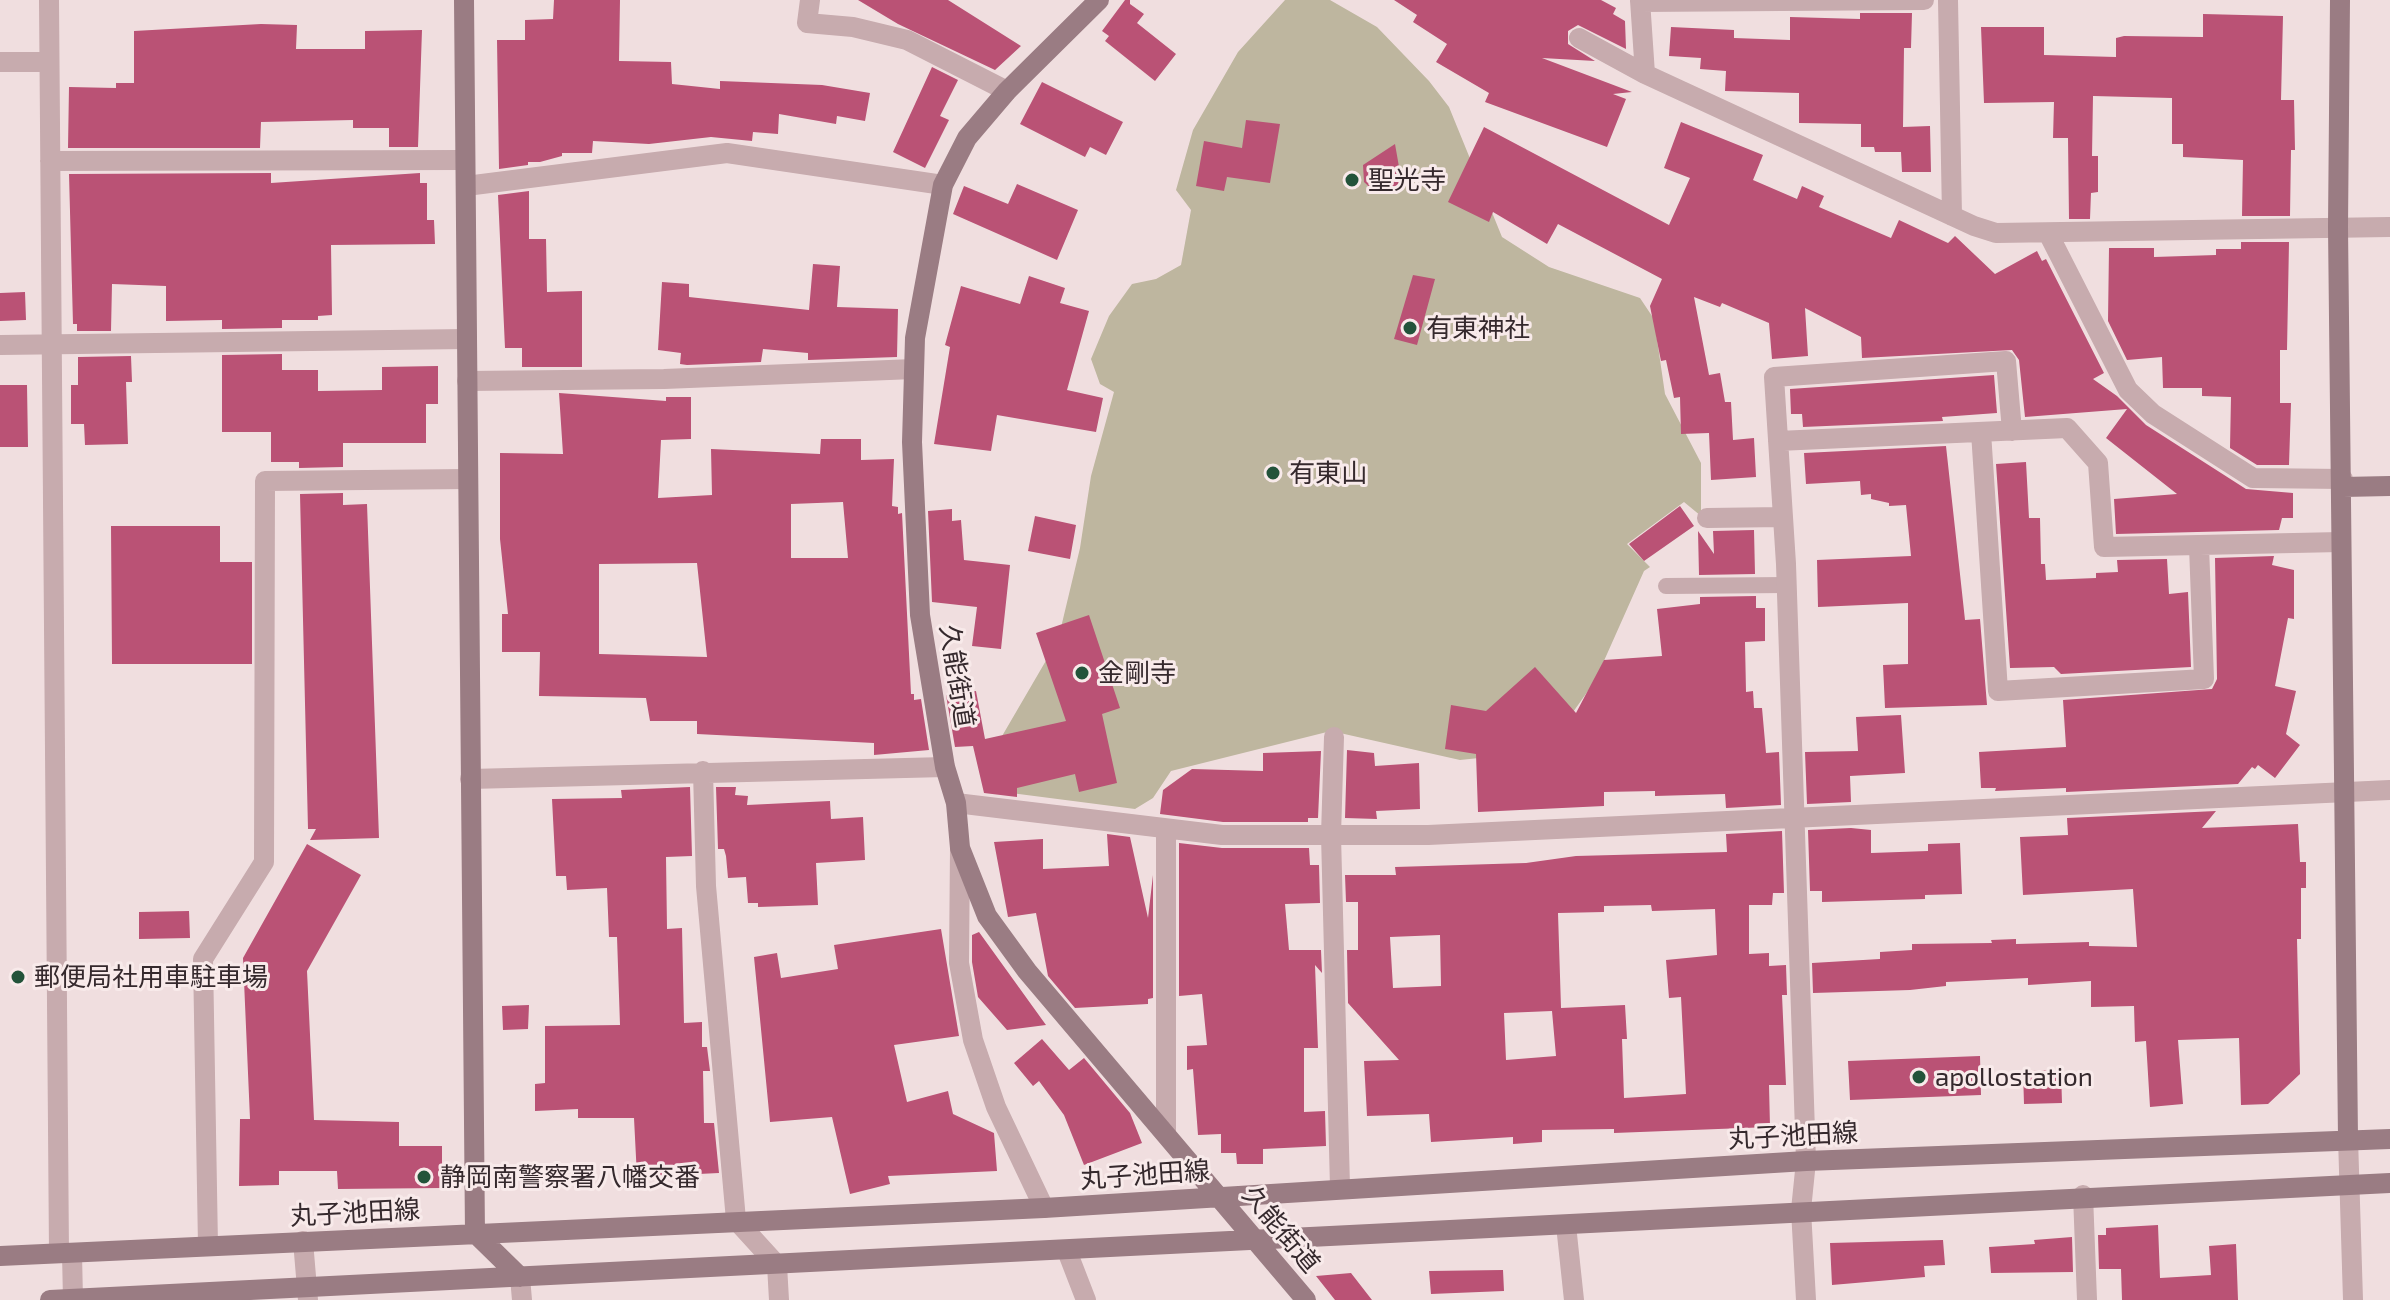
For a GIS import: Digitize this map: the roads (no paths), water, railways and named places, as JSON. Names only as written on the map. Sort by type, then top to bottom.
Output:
[{"type":"street","points":[[49,0],[50,345],[65,1253],[73,1300]]},
{"type":"street","points":[[464,0],[475,1233],[520,1277],[522,1300]]},
{"type":"street","points":[[810,0],[807,23],[853,27],[907,40],[1007,91]]},
{"type":"street","name":"久能街道","points":[[1099,0],[1007,91],[967,138],[943,185],[915,338],[912,442],[920,615],[945,767],[956,803],[960,848],[987,916],[1027,971],[1306,1300]]},
{"type":"street","points":[[1645,74],[1640,1],[1924,0]]},
{"type":"street","points":[[1948,0],[1952,216]]},
{"type":"street","points":[[2340,0],[2338,227],[2343,483],[2341,542],[2348,1182],[2353,1300]]},
{"type":"street","points":[[1579,38],[1645,74],[1952,216],[1996,233],[2390,227]]},
{"type":"street","points":[[0,62],[49,62]]},
{"type":"street","points":[[466,186],[727,153],[943,185]]},
{"type":"street","points":[[50,161],[465,160]]},
{"type":"street","points":[[2048,233],[2128,390],[2153,414],[2253,478],[2390,486]]},
{"type":"street","points":[[0,345],[467,339]]},
{"type":"street","points":[[1806,1300],[1801,1210],[1806,1161],[1787,585],[1774,377],[2006,361],[2012,431]]},
{"type":"street","points":[[467,381],[664,379],[914,369]]},
{"type":"street","points":[[1778,441],[2067,428],[2098,463],[2104,547],[2341,542]]},
{"type":"street","points":[[1981,432],[1998,691],[2204,679],[2199,546]]},
{"type":"street","points":[[208,1246],[203,959],[264,862],[265,481],[468,479]]},
{"type":"street","points":[[1707,518],[1783,517]]},
{"type":"street","points":[[1334,737],[1331,835],[1340,1187]]},
{"type":"street","points":[[470,779],[945,767]]},
{"type":"street","points":[[703,771],[706,886],[736,1220],[777,1265],[779,1300]]},
{"type":"street","points":[[956,803],[1222,835],[1428,835],[2390,790]]},
{"type":"street","points":[[1166,829],[1166,1133]]},
{"type":"street","points":[[960,848],[959,963],[973,1040],[996,1107],[1044,1208]]},
{"type":"street","name":"丸子池田線","points":[[0,1256],[1044,1208],[1340,1187],[1806,1161],[2348,1138],[2390,1139]]},
{"type":"street","points":[[50,1300],[308,1294],[520,1277],[1566,1225],[2083,1195],[2348,1182],[2390,1183]]},
{"type":"street","points":[[2083,1195],[2087,1300]]},
{"type":"street","points":[[1566,1225],[1574,1300]]},
{"type":"street","points":[[303,1241],[308,1294]]},
{"type":"street","points":[[1067,1251],[1086,1300]]},
{"type":"lane","points":[[1666,586],[1787,585]]},
{"type":"place","name":"聖光寺","points":[[1352,180]]},
{"type":"place","name":"有東神社","points":[[1410,328]]},
{"type":"place","name":"有東山","points":[[1273,473]]},
{"type":"place","name":"金剛寺","points":[[1082,673]]},
{"type":"place","name":"郵便局社用車駐車場","points":[[18,977]]},
{"type":"place","name":"apollostation","points":[[1919,1077]]},
{"type":"place","name":"静岡南警察署八幡交番","points":[[424,1177]]}]
